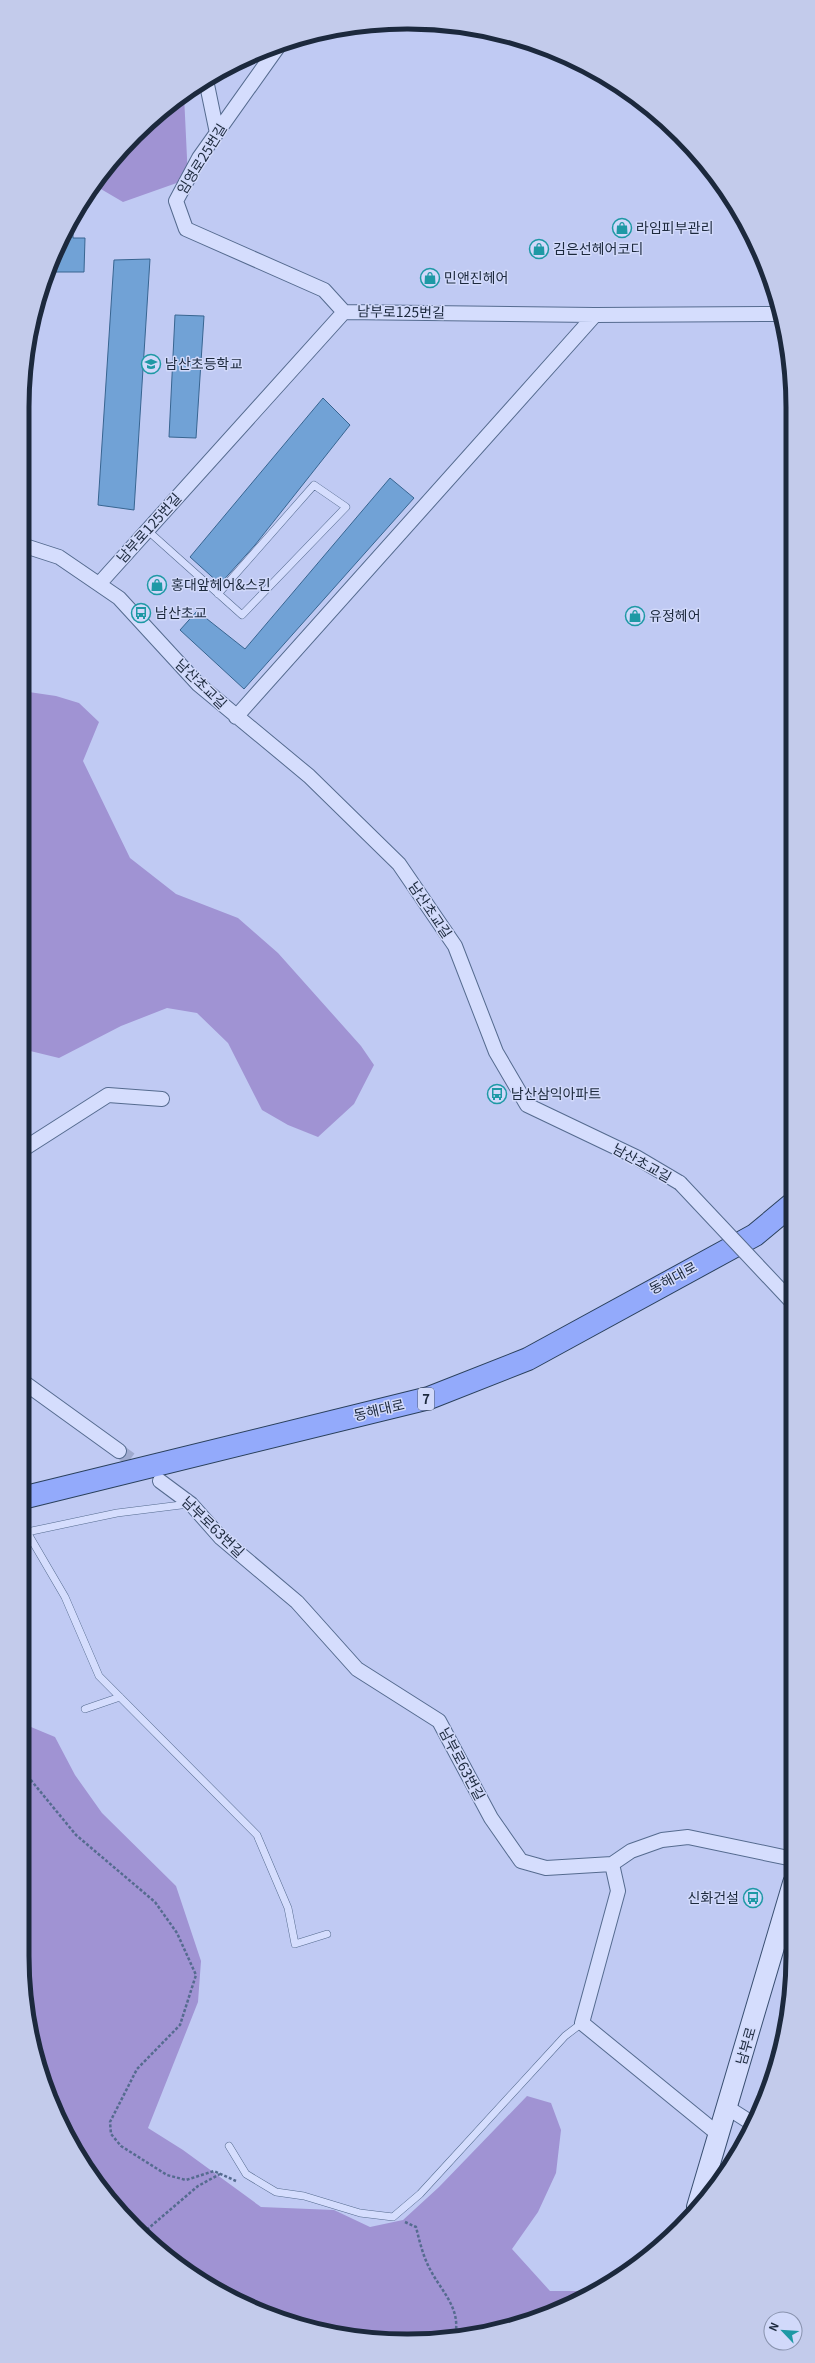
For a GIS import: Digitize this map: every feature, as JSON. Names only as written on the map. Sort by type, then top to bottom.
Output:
[{"type":"main road","name":"동해대로","points":[[29,1496],[430,1398],[528,1359],[754,1235],[786,1209]]},
{"type":"street","name":"임영로25번길","points":[[273,54],[199,158],[176,201],[186,230],[324,290],[344,312]]},
{"type":"street","points":[[207,87],[217,133]]},
{"type":"street","name":"남부로125번길","points":[[99,584],[344,312],[595,315],[774,314]]},
{"type":"street","points":[[236,717],[595,315]]},
{"type":"street","name":"남산초교길","points":[[29,547],[59,557],[119,598],[198,684],[236,717],[310,776],[399,864],[455,946],[496,1052],[526,1105],[636,1157],[680,1184],[786,1296]]},
{"type":"street","points":[[29,1146],[108,1095],[162,1099]]},
{"type":"street","points":[[29,1386],[119,1451]]},
{"type":"street","name":"남부로63번길","points":[[160,1481],[191,1504],[221,1538],[297,1602],[358,1669],[439,1721],[492,1818],[521,1861],[546,1868],[612,1864]]},
{"type":"street","points":[[718,2134],[582,2023],[618,1891],[612,1864],[631,1851],[662,1840],[688,1837],[786,1858]]},
{"type":"street","name":"남부로","points":[[700,2195],[718,2134],[728,2108],[786,1907]]},
{"type":"street","points":[[728,2108],[748,2121]]},
{"type":"lane","points":[[147,530],[218,594],[242,614],[346,507],[314,485],[218,594]]},
{"type":"lane","points":[[29,1532],[117,1513],[191,1504]]},
{"type":"lane","points":[[29,1539],[65,1597],[99,1676],[257,1835],[288,1908],[295,1944],[327,1934]]},
{"type":"lane","points":[[85,1709],[120,1697]]},
{"type":"lane","points":[[229,2146],[246,2174],[276,2192],[304,2196],[360,2213],[393,2217],[420,2194],[565,2036],[582,2023]]},
{"type":"path","points":[[29,1778],[76,1835],[156,1902],[177,1933],[196,1975],[180,2025],[137,2069],[110,2122],[111,2134],[121,2146],[167,2175],[186,2180],[214,2171],[220,2174],[198,2186],[147,2230]]},
{"type":"path","points":[[393,2217],[416,2227],[427,2264],[454,2307],[458,2327],[457,2331]]},
{"type":"shaded area","points":[[184,102],[188,179],[123,202],[99,188],[123,158],[140,140]]},
{"type":"shaded area","points":[[29,692],[56,696],[79,703],[99,722],[83,761],[130,858],[176,894],[238,918],[278,953],[361,1046],[374,1065],[354,1104],[318,1137],[288,1125],[262,1110],[228,1043],[197,1013],[167,1008],[121,1026],[59,1058],[29,1051]]},
{"type":"shaded area","points":[[29,1725],[55,1737],[75,1775],[102,1813],[176,1886],[201,1961],[198,2002],[148,2128],[183,2150],[261,2207],[334,2210],[370,2227],[403,2220],[439,2187],[527,2096],[551,2103],[561,2130],[556,2173],[538,2212],[512,2249],[550,2291],[582,2291],[529,2314],[481,2327],[457,2331],[408,2334],[358,2331],[334,2327],[286,2314],[240,2295],[218,2283],[177,2256],[140,2223],[123,2205],[93,2166],[68,2123],[49,2077],[36,2029],[32,2005],[29,1956]]},
{"type":"building","points":[[73,231],[73,238],[85,238],[84,272],[54,272]]},
{"type":"building","points":[[150,259],[134,510],[98,505],[114,260]]},
{"type":"building","points":[[175,315],[204,316],[196,438],[169,437]]},
{"type":"building","points":[[323,398],[350,425],[255,545],[220,584],[190,557]]},
{"type":"building","points":[[390,478],[414,498],[244,689],[180,630],[197,611],[245,649]]},
{"type":"tunnel","points":[[119,1451],[147,1471]]},
{"type":"place","name":"라임피부관리","points":[[622,228]]},
{"type":"place","name":"김은선헤어코디","points":[[539,249]]},
{"type":"place","name":"민앤진헤어","points":[[430,278]]},
{"type":"place","name":"남산초등학교","points":[[151,364]]},
{"type":"place","name":"홍대앞헤어&스킨","points":[[157,585]]},
{"type":"place","name":"남산초교","points":[[141,613]]},
{"type":"place","name":"유정헤어","points":[[635,616]]},
{"type":"place","name":"남산삼익아파트","points":[[497,1094]]},
{"type":"place","name":"신화건설","points":[[753,1898]]}]
